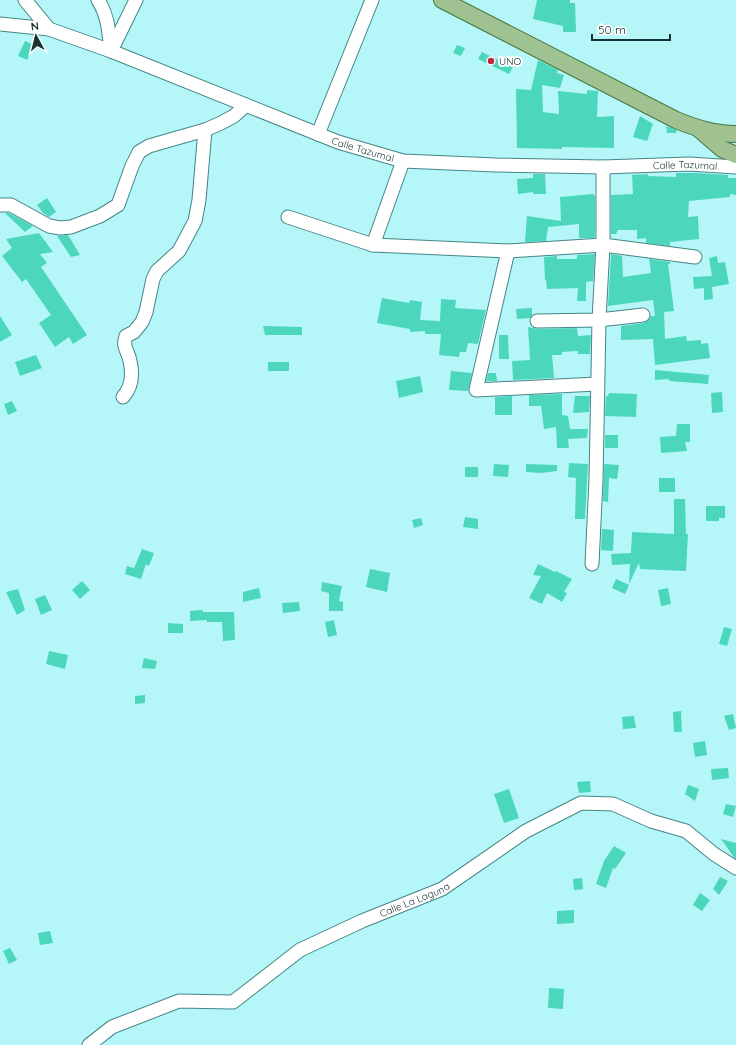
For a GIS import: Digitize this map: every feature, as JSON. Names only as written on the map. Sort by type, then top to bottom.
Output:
[{"type":"main road","points":[[442,0],[658,111],[699,129],[723,134],[736,134]]},
{"type":"main road","points":[[699,129],[722,149],[736,155]]},
{"type":"street","points":[[25,0],[49,29]]},
{"type":"street","points":[[98,0],[107,20],[111,51]]},
{"type":"street","points":[[111,51],[136,0]]},
{"type":"street","points":[[318,134],[372,0]]},
{"type":"street","name":"Calle Tazumal","points":[[0,24],[49,29],[111,51],[338,142],[403,161],[496,165],[603,166],[689,164],[736,167]]},
{"type":"street","points":[[0,206],[11,205],[49,226],[60,228],[71,227],[100,216],[118,205],[132,166],[139,152],[149,146],[221,124],[234,116],[246,105]]},
{"type":"street","points":[[124,398],[132,384],[130,359],[124,343],[126,336],[134,332],[142,322],[156,272],[179,251],[197,216],[205,130]]},
{"type":"street","points":[[373,245],[403,161]]},
{"type":"street","points":[[592,564],[596,480],[597,384],[599,377],[599,320],[603,245],[603,166]]},
{"type":"street","points":[[288,217],[373,245],[508,250],[603,245],[695,257]]},
{"type":"street","points":[[508,250],[476,390],[597,384]]},
{"type":"street","points":[[537,321],[599,320],[643,315]]},
{"type":"street","name":"Calle La Laguna","points":[[89,1045],[112,1027],[179,1001],[233,1002],[300,950],[362,920],[442,889],[526,831],[581,803],[613,804],[651,821],[686,831],[714,854],[736,868]]},
{"type":"building","points":[[537,0],[570,0],[570,3],[575,3],[576,32],[563,32],[563,26],[533,19]]},
{"type":"building","points":[[25,41],[34,45],[27,60],[18,56]]},
{"type":"building","points":[[457,45],[465,48],[461,56],[453,53]]},
{"type":"building","name":"UNO","points":[[482,52],[513,67],[509,74],[478,59]]},
{"type":"building","points":[[538,60],[558,70],[557,73],[564,75],[560,88],[542,85],[543,112],[559,114],[558,91],[587,94],[587,90],[598,91],[597,117],[614,116],[614,148],[517,148],[516,89],[531,90]]},
{"type":"building","points":[[640,116],[653,124],[647,141],[633,137]]},
{"type":"building","points":[[666,126],[677,130],[676,133],[667,133]]},
{"type":"building","points":[[676,173],[728,175],[728,178],[736,178],[736,195],[730,194],[730,197],[689,201],[688,217],[698,216],[699,239],[670,242],[670,246],[646,243],[646,238],[637,239],[637,230],[618,230],[616,234],[611,234],[611,195],[633,194],[632,175],[648,174],[648,176],[676,177]]},
{"type":"building","points":[[533,174],[545,174],[546,194],[533,194],[533,192],[518,194],[517,179],[533,178]]},
{"type":"building","points":[[594,194],[594,238],[579,238],[579,224],[548,227],[546,241],[525,242],[527,216],[561,221],[560,197]]},
{"type":"building","points":[[47,198],[56,212],[49,217],[43,213],[37,205]]},
{"type":"building","points":[[5,213],[9,213],[33,226],[25,232]]},
{"type":"building","points":[[39,233],[53,252],[40,254],[47,263],[41,267],[87,335],[73,344],[69,337],[55,347],[39,323],[51,315],[26,279],[22,282],[2,256],[12,248],[6,239]]},
{"type":"building","points":[[68,235],[80,255],[71,257],[57,236]]},
{"type":"building","points":[[595,254],[593,281],[586,282],[586,301],[577,301],[578,288],[547,289],[544,257],[557,256],[557,259],[577,259],[577,255]]},
{"type":"building","points":[[611,254],[622,256],[623,277],[651,273],[649,259],[670,262],[670,264],[668,264],[674,311],[664,312],[665,339],[686,336],[687,341],[701,340],[701,344],[708,343],[710,358],[655,365],[653,339],[621,340],[621,326],[644,323],[648,321],[651,316],[655,316],[653,300],[608,306]]},
{"type":"building","points":[[717,256],[718,263],[725,262],[729,284],[712,287],[713,299],[704,300],[704,288],[694,289],[693,277],[712,276],[709,258]]},
{"type":"building","points":[[382,298],[409,303],[410,300],[422,302],[420,320],[440,321],[441,299],[456,300],[455,308],[486,310],[478,344],[468,343],[466,352],[460,352],[459,357],[439,355],[441,334],[425,334],[425,331],[410,332],[410,329],[377,323]]},
{"type":"building","points":[[532,308],[532,315],[530,318],[517,319],[516,309]]},
{"type":"building","points":[[0,316],[12,335],[0,342]]},
{"type":"building","points":[[263,326],[302,327],[302,335],[265,335]]},
{"type":"building","points":[[528,327],[537,329],[577,328],[578,336],[591,335],[590,354],[578,354],[578,351],[562,352],[562,355],[552,355],[554,378],[513,380],[512,361],[530,360]]},
{"type":"building","points":[[499,335],[508,335],[509,359],[499,359]]},
{"type":"building","points":[[36,355],[42,368],[20,376],[15,362]]},
{"type":"building","points":[[268,362],[289,362],[289,371],[268,371]]},
{"type":"building","points":[[655,370],[709,375],[708,384],[669,381],[669,379],[655,380]]},
{"type":"building","points":[[451,371],[472,373],[468,391],[449,390]]},
{"type":"building","points":[[488,373],[496,373],[497,381],[486,381]]},
{"type":"building","points":[[420,376],[423,392],[399,398],[396,381]]},
{"type":"building","points":[[722,392],[723,412],[712,413],[711,393]]},
{"type":"building","points":[[609,393],[637,394],[636,417],[605,416],[606,396],[608,396]]},
{"type":"building","points":[[562,394],[562,415],[568,416],[570,429],[588,429],[587,438],[568,439],[569,448],[557,448],[556,427],[544,429],[541,406],[529,406],[529,395]]},
{"type":"building","points":[[512,396],[512,415],[495,415],[495,397]]},
{"type":"building","points":[[575,396],[590,396],[589,412],[573,413]]},
{"type":"building","points":[[12,401],[17,411],[8,415],[4,404]]},
{"type":"building","points":[[677,424],[690,424],[690,442],[685,442],[687,451],[661,453],[660,437],[676,436]]},
{"type":"building","points":[[605,435],[618,435],[618,448],[605,448]]},
{"type":"building","points":[[569,463],[588,464],[585,519],[575,519],[576,478],[568,477]]},
{"type":"building","points":[[494,464],[509,465],[508,477],[493,476]]},
{"type":"building","points":[[526,464],[557,465],[557,471],[541,473],[526,472]]},
{"type":"building","points":[[604,464],[619,465],[617,479],[609,478],[608,502],[603,501]]},
{"type":"building","points":[[465,467],[478,467],[478,477],[465,477]]},
{"type":"building","points":[[659,478],[675,478],[675,492],[659,492]]},
{"type":"building","points":[[674,499],[685,499],[686,534],[688,534],[686,571],[640,569],[639,563],[629,584],[630,564],[612,565],[611,554],[631,553],[632,532],[674,534]]},
{"type":"building","points":[[706,506],[725,506],[725,518],[719,518],[719,521],[706,521]]},
{"type":"building","points":[[465,517],[478,519],[478,529],[463,527]]},
{"type":"building","points":[[421,518],[423,525],[414,528],[412,520]]},
{"type":"building","points":[[602,529],[614,530],[613,551],[601,550]]},
{"type":"building","points":[[142,549],[154,553],[149,566],[146,564],[141,579],[125,574],[127,566],[134,568]]},
{"type":"building","points":[[538,564],[572,579],[564,592],[567,593],[562,602],[547,593],[542,604],[529,598],[541,576],[533,575]]},
{"type":"building","points":[[370,569],[390,573],[387,592],[366,587]]},
{"type":"building","points":[[616,579],[629,585],[625,594],[612,588]]},
{"type":"building","points":[[82,581],[90,590],[80,599],[72,590]]},
{"type":"building","points":[[322,582],[342,586],[339,601],[343,602],[343,611],[329,611],[329,593],[321,591]]},
{"type":"building","points":[[259,588],[261,598],[243,602],[243,592]]},
{"type":"building","points":[[668,588],[671,604],[661,606],[658,590]]},
{"type":"building","points":[[18,589],[25,610],[17,615],[6,592]]},
{"type":"building","points":[[45,595],[52,610],[41,615],[35,599]]},
{"type":"building","points":[[299,602],[300,611],[283,613],[282,603]]},
{"type":"building","points":[[203,610],[203,612],[234,612],[235,640],[223,641],[222,622],[207,622],[207,620],[190,621],[190,611]]},
{"type":"building","points":[[334,620],[337,635],[328,637],[325,622]]},
{"type":"building","points":[[168,623],[183,624],[183,633],[168,633]]},
{"type":"building","points":[[724,627],[732,629],[727,646],[719,644]]},
{"type":"building","points":[[49,651],[68,655],[65,669],[46,664]]},
{"type":"building","points":[[144,658],[157,661],[155,669],[142,668]]},
{"type":"building","points":[[145,695],[145,703],[135,704],[135,696]]},
{"type":"building","points":[[681,711],[682,732],[674,732],[673,712]]},
{"type":"building","points":[[733,714],[736,728],[729,730],[724,716]]},
{"type":"building","points":[[634,716],[636,728],[623,729],[622,717]]},
{"type":"building","points":[[705,741],[707,755],[695,757],[693,743]]},
{"type":"building","points":[[728,768],[729,778],[712,780],[711,769]]},
{"type":"building","points":[[590,781],[591,792],[579,793],[577,782]]},
{"type":"building","points":[[688,785],[699,789],[695,801],[685,794]]},
{"type":"building","points":[[509,789],[519,818],[504,823],[494,794]]},
{"type":"building","points":[[726,804],[736,806],[733,817],[723,814]]},
{"type":"building","points":[[721,839],[736,843],[736,859],[733,856]]},
{"type":"building","points":[[614,846],[626,853],[615,869],[613,868],[606,888],[596,884],[604,861]]},
{"type":"building","points":[[720,877],[728,881],[719,895],[713,889]]},
{"type":"building","points":[[582,878],[583,889],[574,890],[573,879]]},
{"type":"building","points":[[700,893],[710,900],[702,911],[693,905]]},
{"type":"building","points":[[574,910],[574,923],[557,924],[557,911]]},
{"type":"building","points":[[50,931],[53,943],[40,945],[38,933]]},
{"type":"building","points":[[10,948],[17,960],[9,964],[3,951]]},
{"type":"building","points":[[549,988],[564,989],[563,1009],[548,1008]]},
{"type":"place","name":"UNO","points":[[491,61]]}]
